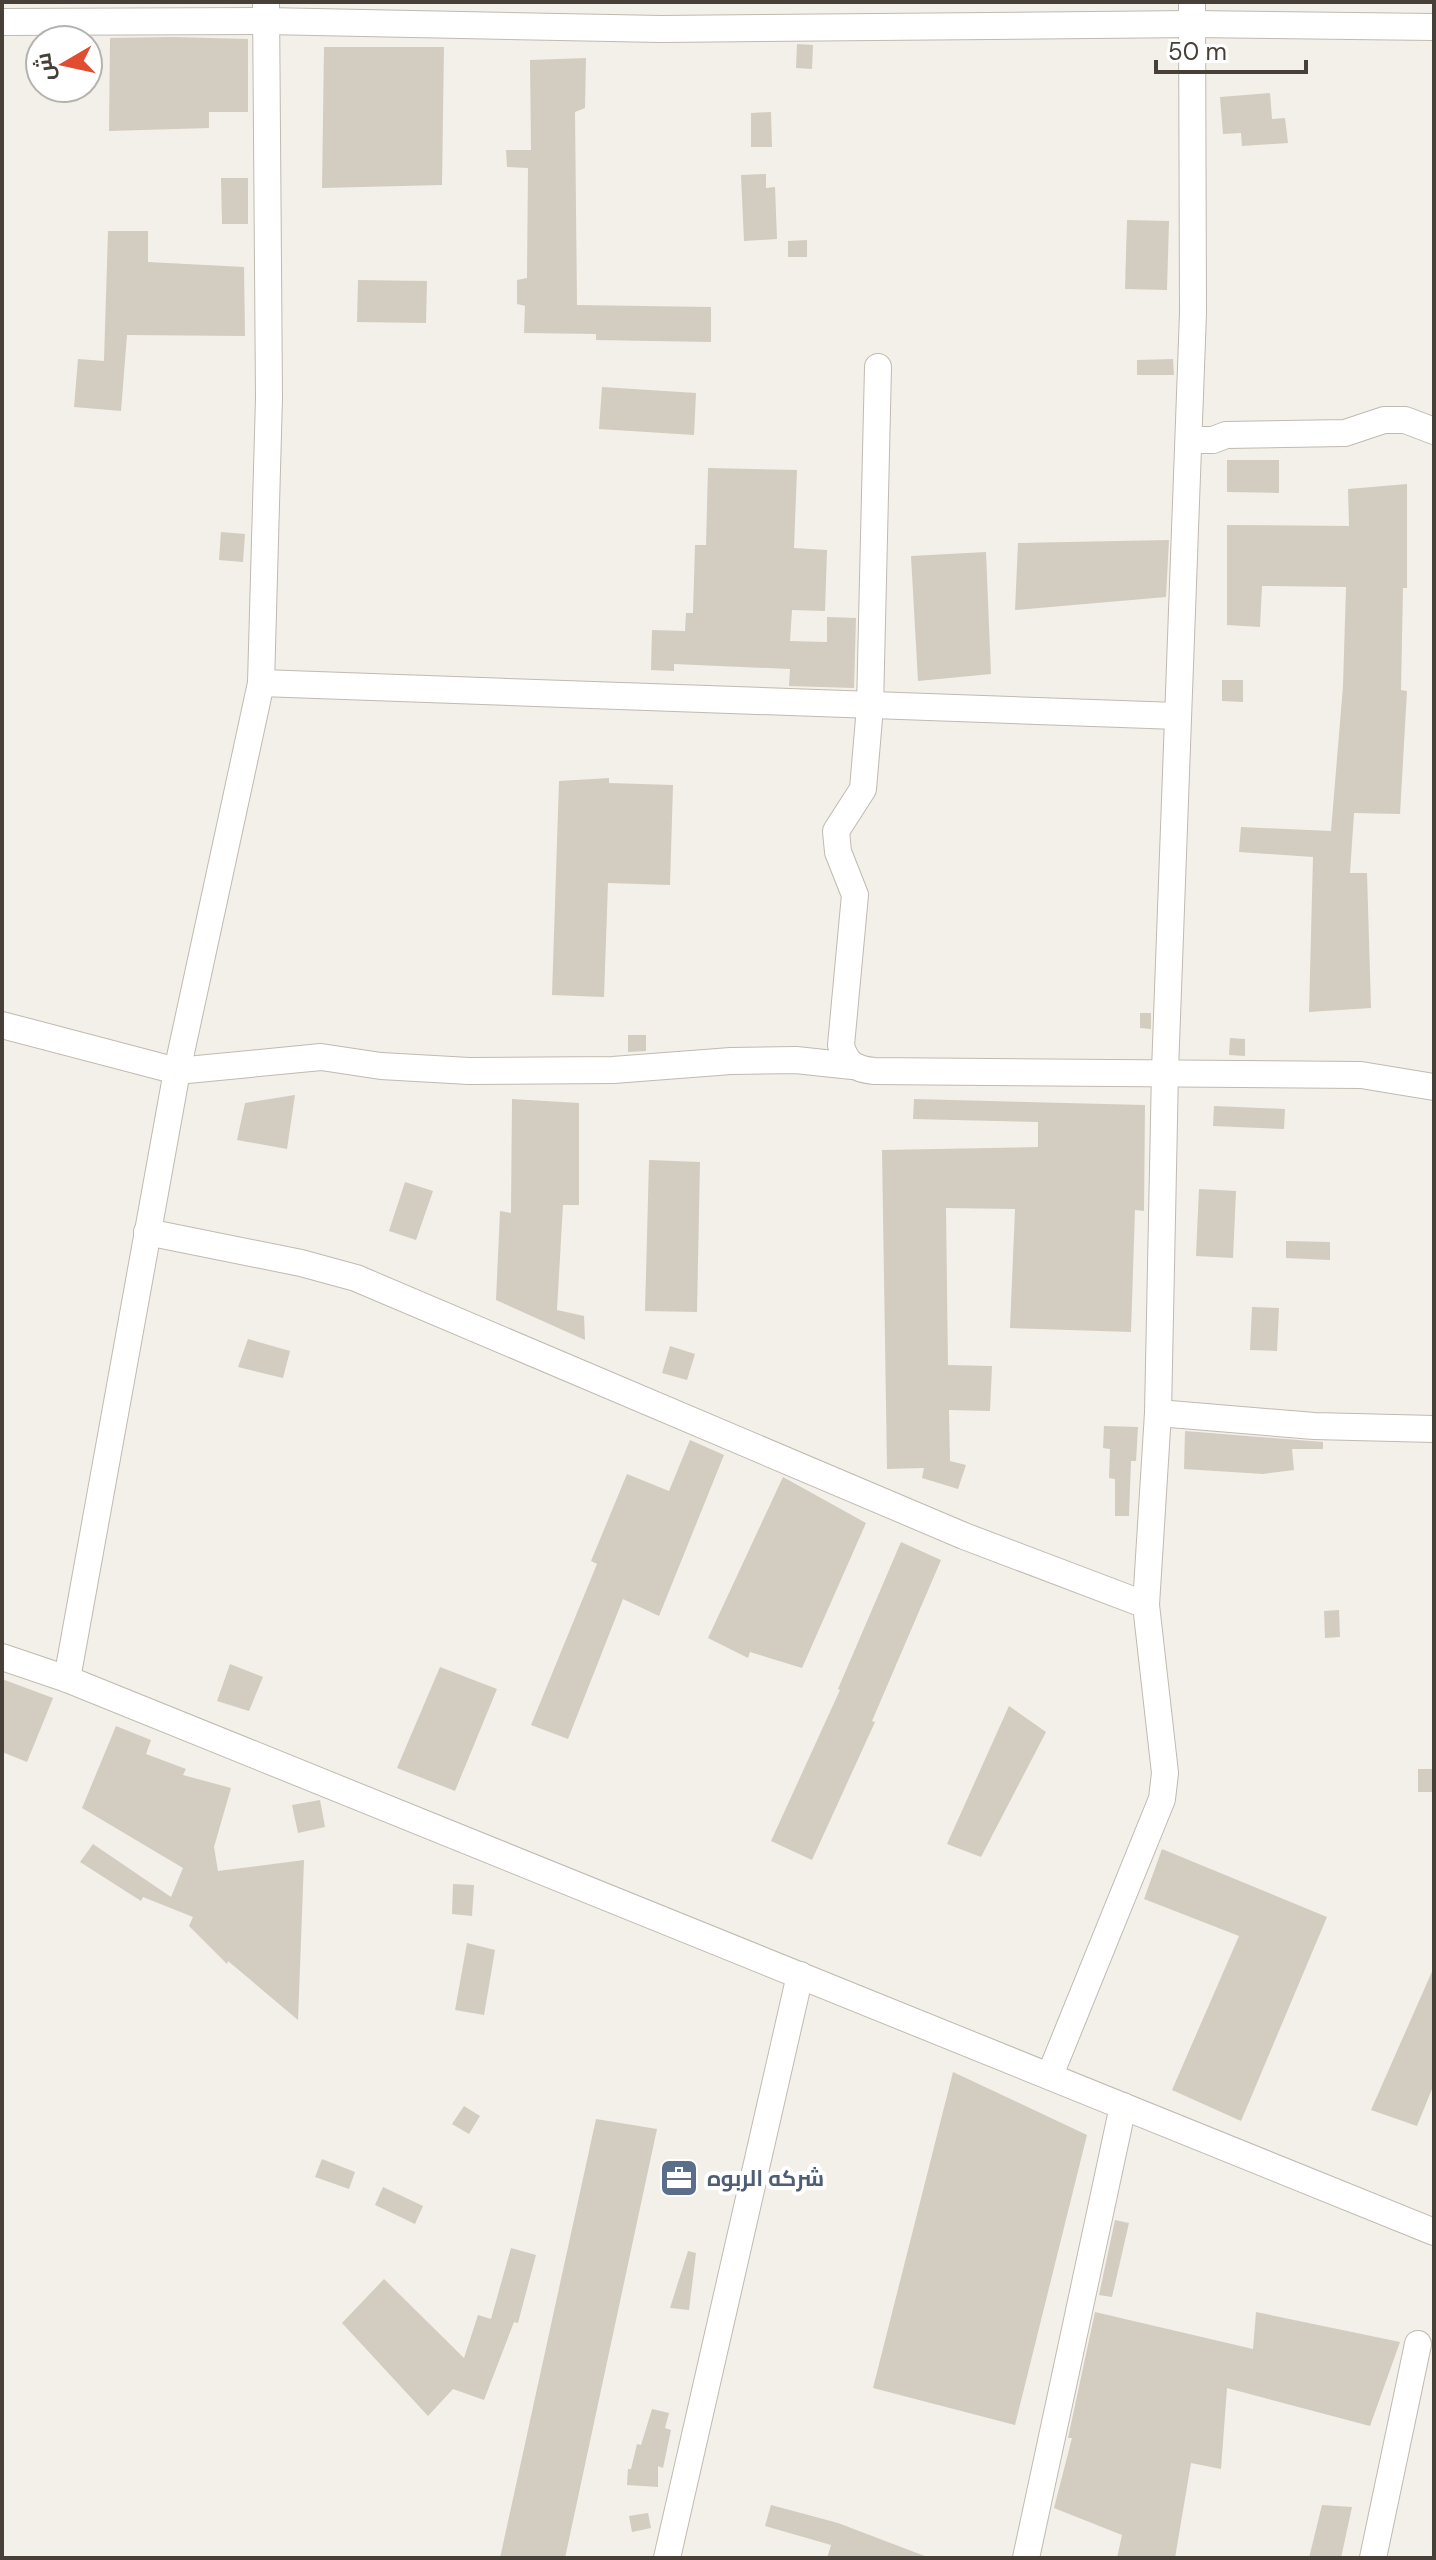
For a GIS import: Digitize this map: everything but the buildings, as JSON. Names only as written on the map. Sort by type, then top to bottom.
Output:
[{"type":"street","points":[[67,1679],[177,1071],[261,683],[269,398],[266,12]]},
{"type":"street","points":[[2,22],[266,12],[661,29],[1192,13],[1434,27]]},
{"type":"street","points":[[1050,2075],[1162,1799],[1163,1748],[1146,1605],[1158,1413],[1165,1071],[1193,313],[1192,13]]},
{"type":"street","points":[[852,1066],[841,1045],[855,895],[835,843],[841,819],[863,789],[870,707],[878,367]]},
{"type":"street","points":[[1189,440],[1213,440],[1226,435],[1345,433],[1384,420],[1405,420],[1434,431]]},
{"type":"street","points":[[261,683],[1177,716]]},
{"type":"street","points":[[2,1025],[177,1071],[321,1057],[381,1066],[469,1071],[613,1070],[757,1060],[852,1066],[874,1071],[1361,1075],[1434,1087]]},
{"type":"street","points":[[147,1232],[356,1278],[964,1536],[1146,1605]]},
{"type":"street","points":[[1158,1413],[1314,1426],[1434,1429]]},
{"type":"street","points":[[2,1657],[67,1679],[1434,2232]]},
{"type":"street","points":[[667,2558],[800,1975]]},
{"type":"street","points":[[1026,2558],[1123,2106]]},
{"type":"street","points":[[1373,2558],[1418,2344]]},
{"type":"place","name":"شركه الربوه","points":[[679,2178]]}]
